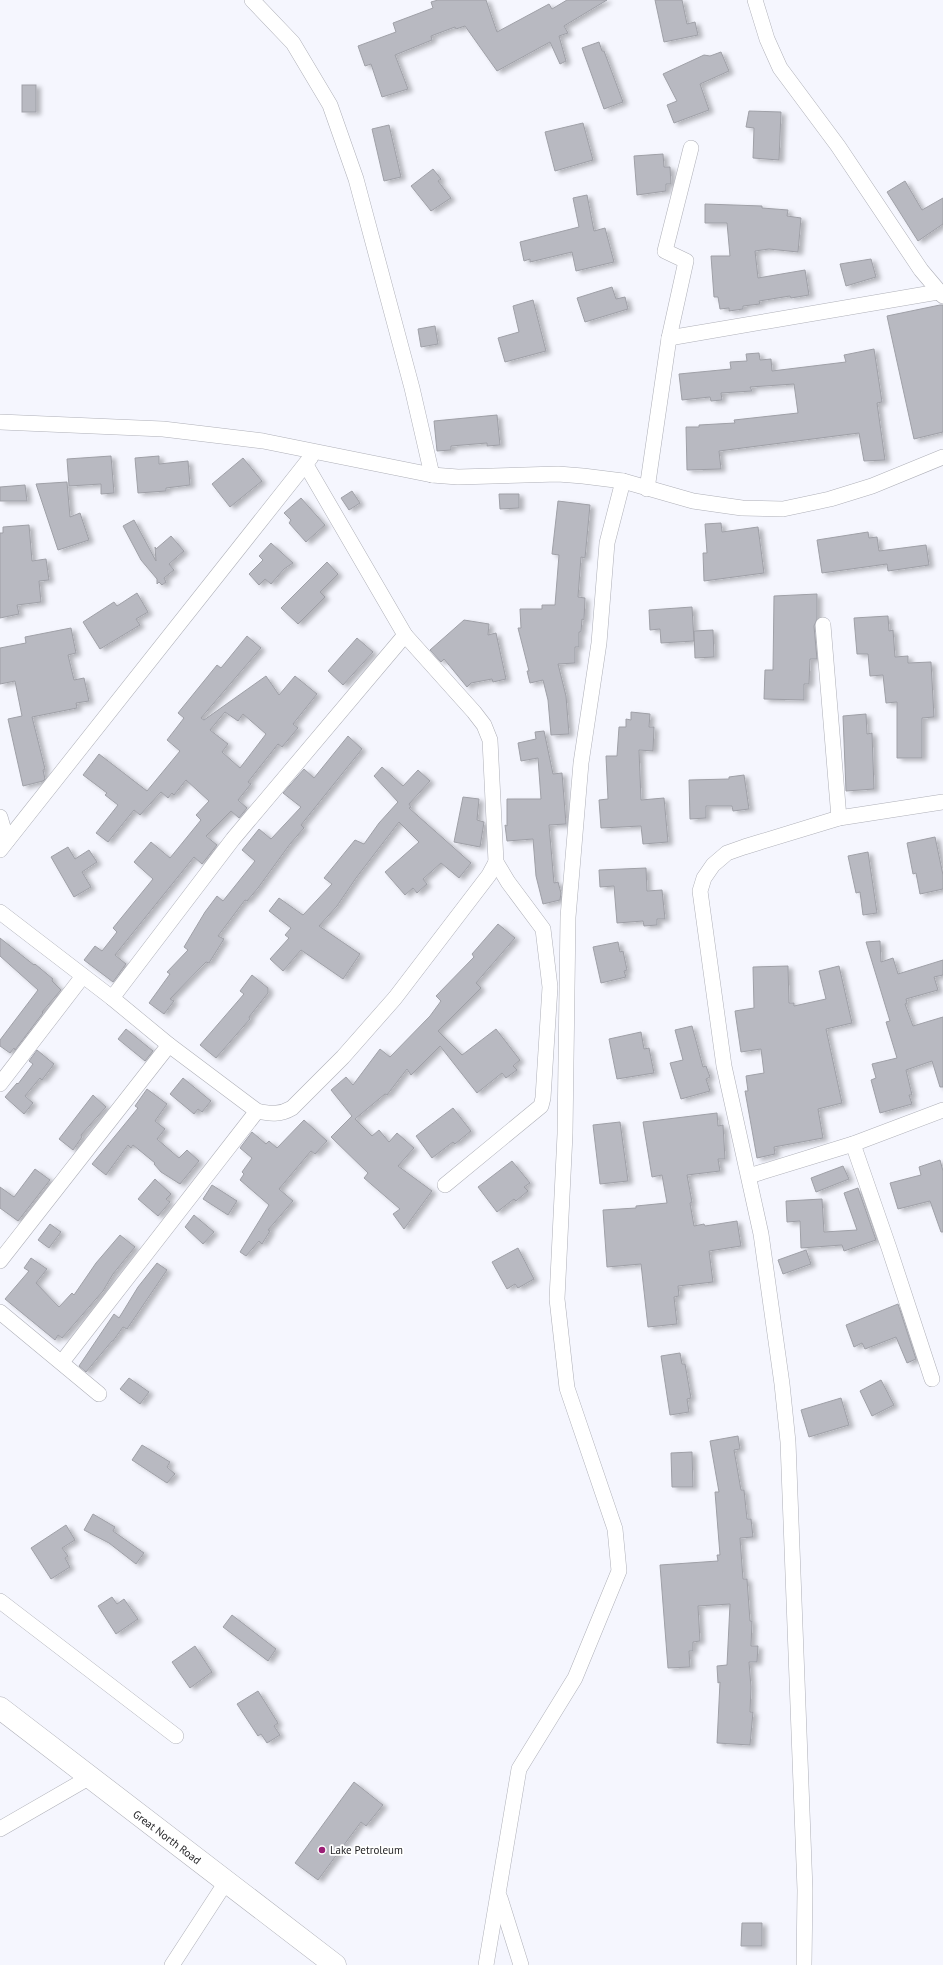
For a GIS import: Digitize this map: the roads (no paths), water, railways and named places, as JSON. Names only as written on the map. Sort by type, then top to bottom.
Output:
[{"type":"highway","name":"Great North Road","points":[[0,1708],[335,1965]]},
{"type":"street","points":[[252,0],[293,43],[330,105],[356,178],[410,380],[432,475]]},
{"type":"street","points":[[669,338],[941,294],[907,250],[838,146],[780,68],[767,39],[755,0]]},
{"type":"street","points":[[647,489],[669,338],[686,261],[665,251],[691,148]]},
{"type":"street","points":[[0,422],[163,429],[263,441],[309,459],[432,475],[492,477],[558,474],[623,481],[693,501],[742,508],[783,509],[830,499],[872,486],[943,457]]},
{"type":"street","points":[[309,459],[405,635],[484,725],[490,740],[496,862],[508,882],[544,929],[550,987],[543,1098],[540,1106],[536,1112],[445,1185]]},
{"type":"street","points":[[3,845],[309,459]]},
{"type":"street","points":[[486,1965],[519,1769],[575,1678],[619,1571],[615,1529],[567,1388],[557,1300],[565,1134],[569,909],[581,762],[599,643],[606,543],[623,481]]},
{"type":"street","points":[[823,625],[839,818]]},
{"type":"street","points":[[112,998],[232,839],[405,635]]},
{"type":"street","points":[[804,1965],[805,1890],[788,1442],[782,1384],[761,1234],[724,1066],[700,891],[704,878],[714,865],[728,853],[839,818],[943,802]]},
{"type":"street","points":[[0,818],[3,845]]},
{"type":"street","points":[[0,912],[257,1112],[282,1114],[292,1108],[343,1057],[400,992],[489,875],[496,862]]},
{"type":"street","points":[[0,1084],[83,976]]},
{"type":"street","points":[[0,1261],[169,1045]]},
{"type":"street","points":[[748,1176],[852,1144],[943,1110]]},
{"type":"street","points":[[62,1362],[257,1112]]},
{"type":"street","points":[[852,1144],[890,1248],[932,1379]]},
{"type":"street","points":[[0,1312],[99,1394]]},
{"type":"street","points":[[0,1601],[176,1736]]},
{"type":"street","points":[[0,1830],[90,1777]]},
{"type":"street","points":[[172,1965],[226,1882]]},
{"type":"street","points":[[499,1895],[521,1965]]},
{"type":"place","name":"Lake Petroleum","points":[[322,1850]]}]
